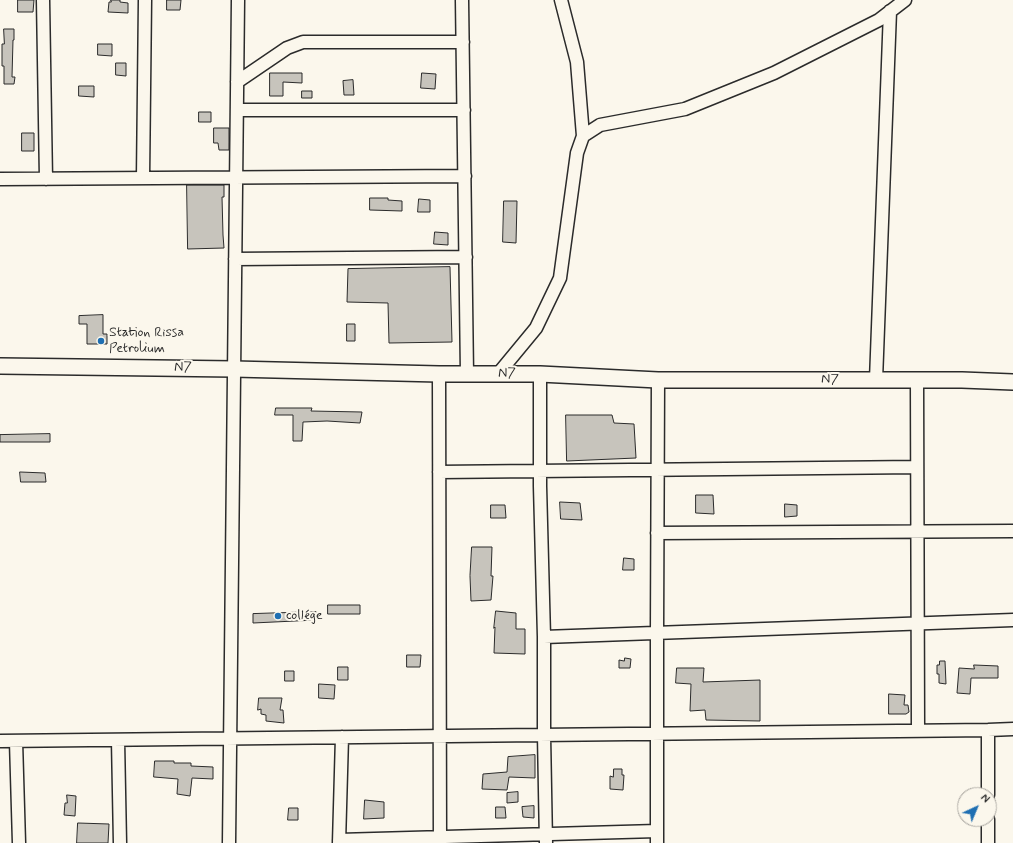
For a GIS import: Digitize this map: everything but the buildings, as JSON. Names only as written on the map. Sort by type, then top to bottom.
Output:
[{"type":"main road","name":"N7","points":[[0,366],[234,368],[439,374],[540,374],[658,380],[962,380],[1013,382]]},
{"type":"street","points":[[43,0],[46,179]]},
{"type":"street","points":[[143,178],[145,0]]},
{"type":"street","points":[[229,843],[238,0]]},
{"type":"street","points":[[462,0],[468,374]]},
{"type":"street","points":[[498,374],[536,328],[560,278],[576,153],[583,136],[577,62],[561,0]]},
{"type":"street","points":[[583,136],[600,125],[685,109],[767,76],[808,57],[879,20],[905,0]]},
{"type":"street","points":[[876,380],[890,11]]},
{"type":"street","points":[[237,82],[287,48],[303,42],[463,42]]},
{"type":"street","points":[[237,110],[464,110]]},
{"type":"street","points":[[0,179],[465,176]]},
{"type":"street","points":[[235,258],[466,257]]},
{"type":"street","points":[[439,374],[440,840]]},
{"type":"street","points":[[540,374],[540,471],[544,637],[546,839]]},
{"type":"street","points":[[342,737],[339,842],[657,837],[658,380]]},
{"type":"street","points":[[917,380],[918,731]]},
{"type":"street","points":[[439,472],[917,467]]},
{"type":"street","points":[[657,533],[1013,531]]},
{"type":"street","points":[[544,637],[1013,620]]},
{"type":"street","points":[[0,741],[1013,729]]},
{"type":"street","points":[[988,730],[988,787]]},
{"type":"street","points":[[118,740],[120,843]]},
{"type":"street","points":[[16,741],[19,843]]},
{"type":"street","points":[[988,827],[988,843]]},
{"type":"place","name":"Station Rissa Petrolium","points":[[101,341]]},
{"type":"place","name":"collége","points":[[278,616]]}]
